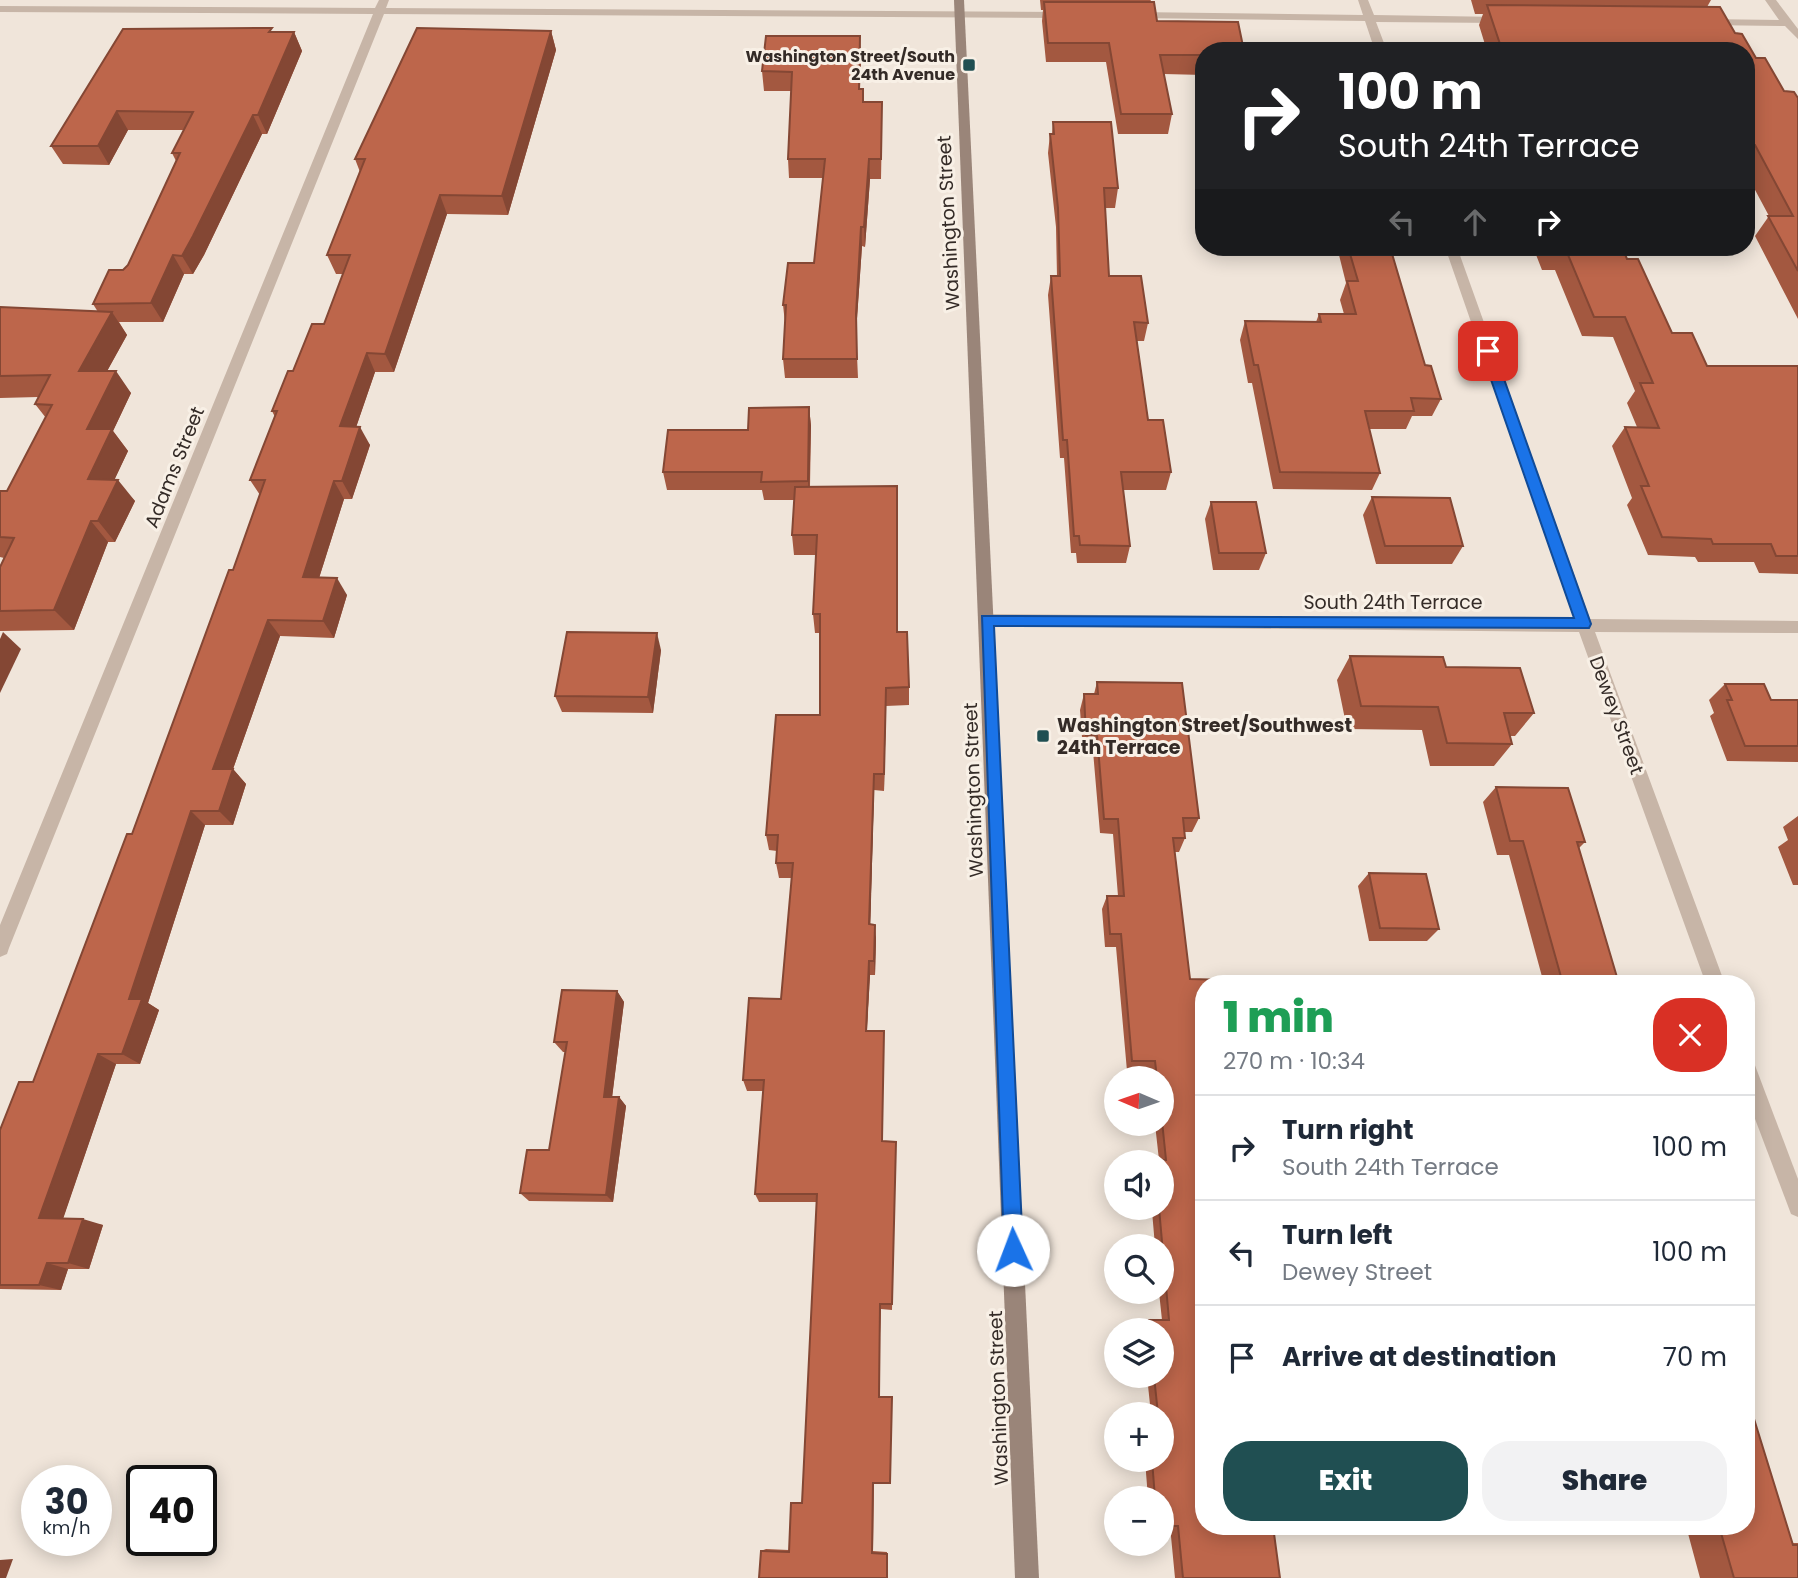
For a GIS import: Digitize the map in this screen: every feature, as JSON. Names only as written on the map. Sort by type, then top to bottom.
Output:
[{"type":"street","points":[[1363,0],[1378,42]]},
{"type":"street","points":[[1770,0],[1798,36]]},
{"type":"street","points":[[0,9],[382,5],[959,7],[1083,15]]},
{"type":"street","name":"Adams Street","points":[[0,948],[382,5]]},
{"type":"street","name":"Washington Street","points":[[959,7],[1027,1578]]},
{"type":"street","points":[[1124,15],[1510,20]]},
{"type":"street","points":[[1691,22],[1789,23]]},
{"type":"street","name":"Dewey Street","points":[[1454,256],[1584,624],[1713,975]]},
{"type":"street","name":"South 24th Terrace","points":[[987,620],[1798,627]]},
{"type":"street","points":[[1755,1091],[1798,1207]]},
{"type":"building","points":[[1044,2],[1154,2],[1157,21],[1238,22],[1242,42],[1195,42],[1195,55],[1160,55],[1172,114],[1121,114],[1109,43],[1048,43]]},
{"type":"building","points":[[1487,5],[1720,7],[1735,33],[1742,34],[1747,42],[1499,42]]},
{"type":"building","points":[[272,28],[269,32],[294,32],[258,115],[253,115],[182,256],[173,255],[151,303],[93,304],[109,270],[123,270],[128,265],[180,153],[172,153],[193,112],[117,111],[98,146],[51,146],[123,29]]},
{"type":"building","points":[[417,28],[551,31],[502,196],[440,195],[385,354],[367,353],[340,426],[360,427],[342,481],[334,481],[303,577],[337,578],[323,621],[268,620],[213,769],[233,769],[219,811],[191,811],[129,999],[142,999],[122,1054],[98,1054],[39,1218],[83,1219],[68,1263],[47,1263],[39,1285],[0,1285],[0,1130],[19,1082],[33,1082],[127,834],[132,834],[229,570],[233,570],[265,480],[250,480],[277,411],[272,411],[288,371],[293,371],[312,324],[324,324],[350,255],[327,255],[365,159],[355,159]]},
{"type":"building","points":[[766,36],[860,36],[859,89],[863,89],[863,102],[882,102],[881,159],[869,159],[864,227],[861,227],[856,314],[857,359],[783,359],[786,305],[783,305],[788,263],[814,263],[825,159],[788,159],[792,72],[762,71]]},
{"type":"building","points":[[1755,56],[1765,58],[1784,91],[1794,92],[1798,98],[1798,271],[1768,216],[1793,216],[1755,145]]},
{"type":"building","points":[[1053,122],[1111,122],[1118,188],[1104,188],[1109,276],[1141,276],[1148,323],[1134,322],[1148,420],[1163,420],[1171,472],[1121,472],[1130,546],[1080,545],[1079,536],[1074,536],[1067,440],[1063,440],[1051,276],[1060,276],[1058,208],[1050,134],[1054,134]]},
{"type":"building","points":[[1351,256],[1393,256],[1425,365],[1431,366],[1441,399],[1411,398],[1414,411],[1365,411],[1380,473],[1280,472],[1258,365],[1254,365],[1245,321],[1321,322],[1319,314],[1356,314],[1347,281],[1358,281]]},
{"type":"building","points":[[1569,256],[1626,256],[1627,259],[1638,259],[1672,333],[1692,333],[1707,366],[1798,366],[1798,556],[1776,556],[1771,544],[1713,544],[1711,539],[1662,537],[1641,486],[1649,486],[1625,427],[1659,428],[1640,383],[1653,383],[1625,317],[1594,317]]},
{"type":"building","points":[[0,307],[112,312],[79,371],[116,371],[87,429],[112,429],[88,479],[118,480],[98,521],[91,521],[54,610],[0,611],[0,567],[14,538],[0,537],[0,491],[7,491],[52,405],[35,404],[50,375],[0,376]]},
{"type":"building","points":[[809,407],[808,481],[761,482],[762,472],[663,472],[668,430],[748,430],[749,408]]},
{"type":"building","points":[[897,486],[897,632],[907,632],[909,687],[886,688],[884,774],[874,774],[869,924],[875,925],[874,961],[869,961],[866,1031],[884,1031],[882,1141],[896,1142],[892,1304],[880,1304],[879,1397],[892,1397],[890,1483],[873,1483],[872,1553],[887,1554],[887,1578],[759,1578],[761,1551],[789,1552],[791,1503],[802,1503],[817,1194],[755,1194],[764,1080],[743,1080],[749,998],[781,999],[793,863],[776,863],[778,835],[766,835],[776,715],[820,715],[820,614],[813,614],[817,535],[792,535],[795,487]]},
{"type":"building","points":[[1372,497],[1450,498],[1463,546],[1385,546]]},
{"type":"building","points":[[1211,502],[1256,502],[1266,553],[1219,553]]},
{"type":"building","points":[[567,632],[657,633],[648,697],[555,696]]},
{"type":"building","points":[[1350,656],[1443,657],[1446,667],[1520,668],[1534,713],[1504,713],[1512,744],[1447,743],[1438,707],[1361,706]]},
{"type":"building","points":[[1097,682],[1182,683],[1199,818],[1183,818],[1185,838],[1173,838],[1190,979],[1195,979],[1195,1535],[1274,1535],[1280,1578],[1183,1578],[1178,1526],[1174,1526],[1174,1486],[1154,1486],[1153,1472],[1174,1472],[1174,1402],[1157,1402],[1155,1388],[1174,1388],[1174,1318],[1169,1318],[1168,1304],[1174,1304],[1174,1234],[1161,1234],[1160,1220],[1174,1220],[1174,1150],[1165,1150],[1164,1136],[1174,1136],[1174,1066],[1156,1066],[1155,1061],[1132,1061],[1121,934],[1110,934],[1107,896],[1124,896],[1118,819],[1104,819],[1097,735],[1086,735],[1084,694],[1098,694]]},
{"type":"building","points":[[1725,684],[1764,684],[1771,700],[1798,700],[1798,746],[1745,746],[1727,700],[1732,700]]},
{"type":"building","points":[[1496,787],[1568,788],[1585,842],[1577,842],[1616,975],[1560,975],[1523,841],[1510,841]]},
{"type":"building","points":[[1369,873],[1426,874],[1439,929],[1380,928]]},
{"type":"building","points":[[562,990],[617,991],[604,1097],[619,1097],[606,1195],[520,1193],[527,1150],[549,1150],[567,1042],[554,1042]]},
{"type":"building","points":[[1755,1422],[1793,1545],[1798,1545],[1798,1578],[1734,1578],[1722,1535],[1755,1535]]},
{"type":"place","name":"Washington Street/South 24th Avenue","points":[[969,65]]},
{"type":"place","name":"Washington Street/Southwest 24th Terrace","points":[[1043,736]]},
{"type":"route","points":[[1013,1250],[987,620],[1584,624],[1488,351]]}]
